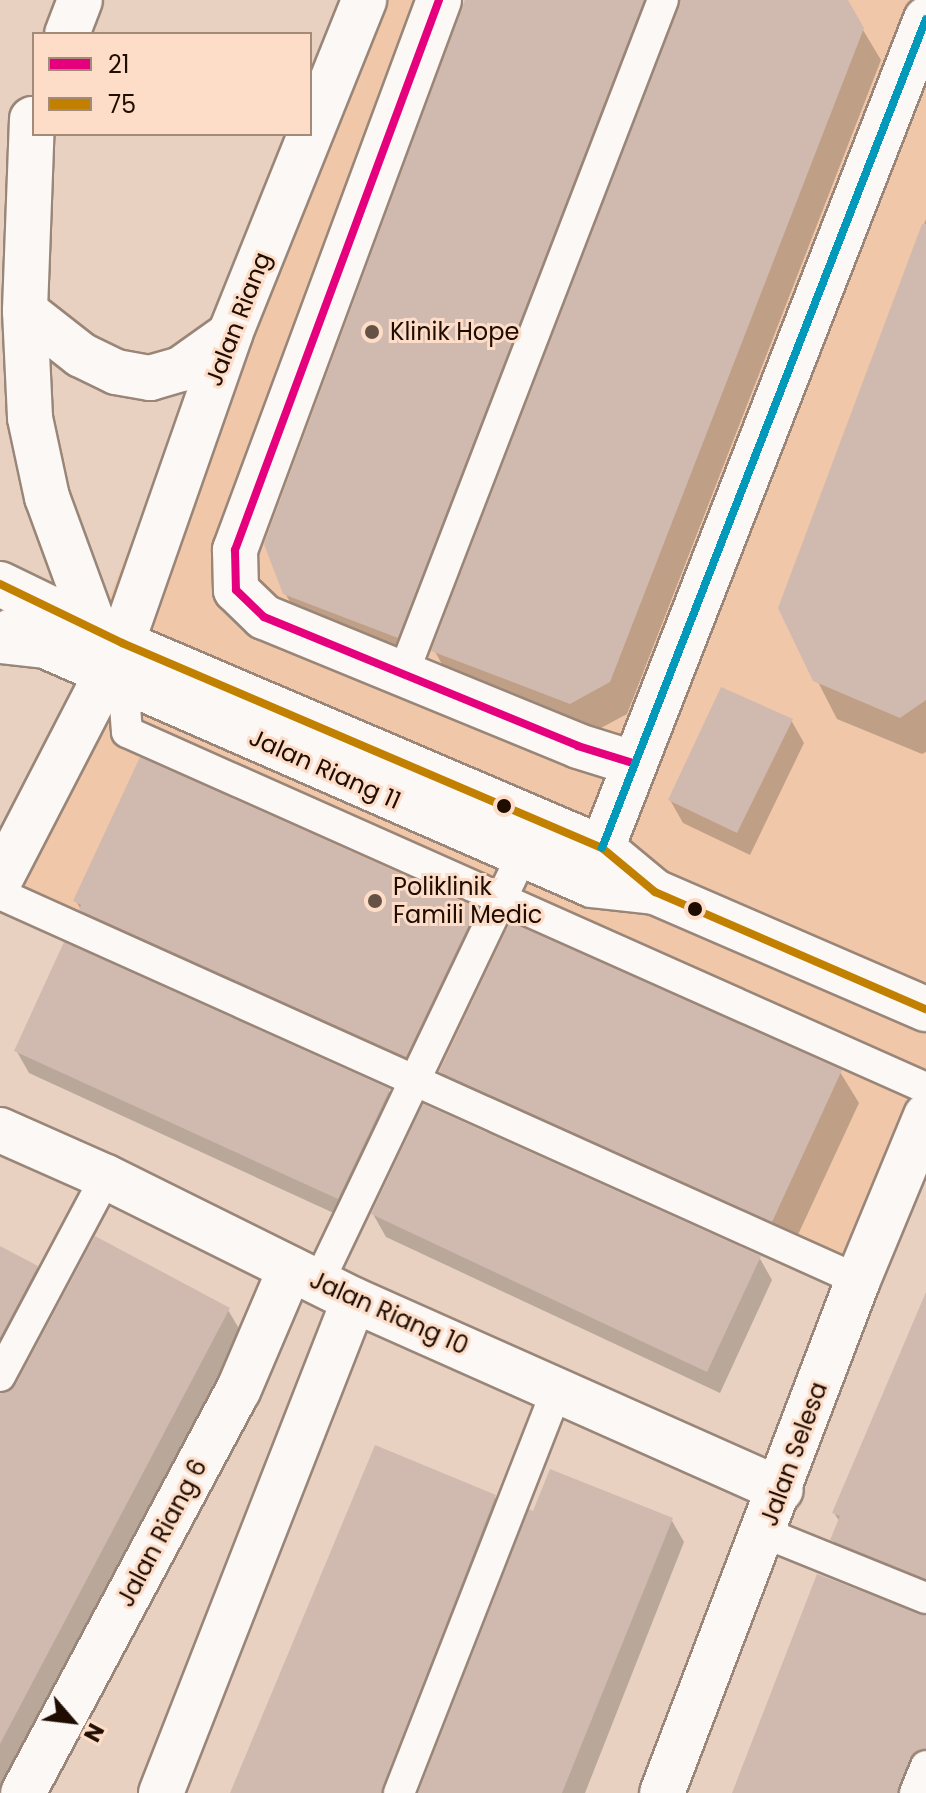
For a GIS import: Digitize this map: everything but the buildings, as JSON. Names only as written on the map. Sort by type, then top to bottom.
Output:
[{"type":"street","points":[[68,32],[80,0]]},
{"type":"street","name":"Jalan Riang","points":[[312,130],[364,0]]},
{"type":"street","points":[[439,0],[232,570],[236,590],[264,617],[578,746],[633,763]]},
{"type":"street","points":[[602,848],[926,19]]},
{"type":"street","points":[[0,193],[32,118]]},
{"type":"street","points":[[32,136],[25,311],[30,418],[47,497],[92,620],[114,658]]},
{"type":"street","name":"Jalan Riang","points":[[0,880],[114,658],[230,334],[309,136]]},
{"type":"street","points":[[25,311],[81,355],[116,372],[150,378],[181,369],[230,334]]},
{"type":"street","name":"Jalan Riang 11","points":[[0,584],[114,658],[522,855],[592,885],[655,892]]},
{"type":"street","name":"Jalan Riang 11","points":[[0,627],[45,646],[114,658],[602,848],[655,892],[926,1009]]},
{"type":"street","points":[[0,641],[45,646]]},
{"type":"street","name":"Jalan Selesa","points":[[662,1793],[765,1533],[858,1280],[926,1116]]},
{"type":"street","name":"Jalan Riang 10","points":[[0,1130],[106,1177],[321,1283],[558,1387],[781,1490]]},
{"type":"street","points":[[161,1793],[321,1283]]},
{"type":"street","name":"Jalan Riang 6","points":[[23,1793],[238,1391],[321,1283]]},
{"type":"lane","points":[[403,674],[663,0]]},
{"type":"lane","points":[[114,658],[127,732],[501,903],[926,1088]]},
{"type":"lane","points":[[321,1283],[522,855]]},
{"type":"lane","points":[[0,894],[858,1280]]},
{"type":"lane","points":[[0,1376],[106,1177]]},
{"type":"lane","points":[[399,1793],[558,1387]]},
{"type":"lane","points":[[765,1533],[926,1598]]},
{"type":"lane","points":[[915,1793],[926,1766]]},
{"type":"shaded area","points":[[344,0],[926,0],[926,1115],[858,1280],[0,894],[0,877],[291,136],[312,136],[312,82]]},
{"type":"transit line","name":"21","points":[[439,0],[235,550],[236,590],[264,617],[578,746],[633,763]]},
{"type":"transit line","points":[[602,848],[926,19]]},
{"type":"transit line","name":"75","points":[[0,584],[122,643],[602,848],[655,892],[926,1009]]},
{"type":"place","name":"Klinik Hope","points":[[372,332]]},
{"type":"place","name":"Poliklinik Famili Medic","points":[[375,901]]}]
